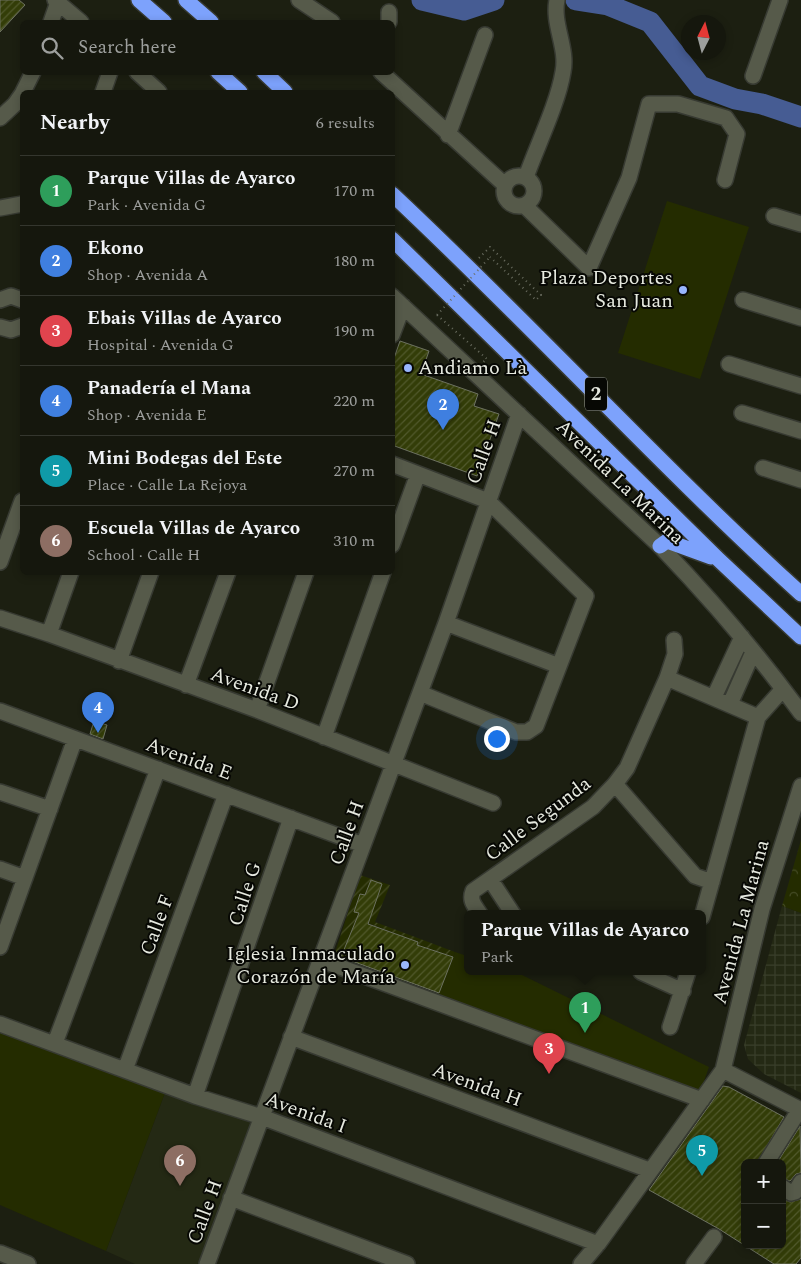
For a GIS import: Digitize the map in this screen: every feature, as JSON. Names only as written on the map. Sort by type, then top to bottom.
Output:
[{"type":"highway","points":[[139,0],[162,20]]},
{"type":"highway","points":[[186,0],[209,20]]},
{"type":"highway","points":[[221,75],[238,90]]},
{"type":"highway","points":[[267,75],[283,90]]},
{"type":"highway","name":"2","points":[[395,197],[470,267],[734,534],[801,594]]},
{"type":"highway","name":"2","points":[[395,242],[718,559],[801,637]]},
{"type":"highway","points":[[660,546],[667,541],[718,559]]},
{"type":"street","points":[[299,0],[329,20]]},
{"type":"street","points":[[753,76],[780,0]]},
{"type":"street","points":[[52,20],[57,1],[80,20]]},
{"type":"street","points":[[526,177],[564,72],[557,2]]},
{"type":"street","points":[[448,135],[485,35]]},
{"type":"street","points":[[24,90],[32,75]]},
{"type":"street","points":[[104,90],[109,75]]},
{"type":"street","points":[[141,75],[157,90]]},
{"type":"street","points":[[384,75],[505,185]]},
{"type":"street","points":[[2,115],[20,96]]},
{"type":"street","points":[[525,206],[588,268],[629,178],[649,104],[678,104],[726,118],[737,134],[725,180]]},
{"type":"street","points":[[518,176],[526,177],[533,183],[535,192],[532,200],[525,206],[513,206],[505,197],[505,185],[510,179],[518,176]]},
{"type":"street","points":[[0,208],[20,204]]},
{"type":"street","points":[[774,216],[801,224]]},
{"type":"street","points":[[0,300],[5,296],[20,296]]},
{"type":"street","points":[[743,300],[801,318]]},
{"type":"street","points":[[395,318],[398,301]]},
{"type":"street","name":"Avenida La Marina","points":[[398,301],[660,546],[742,637],[801,713]]},
{"type":"street","points":[[2,330],[16,330],[20,327]]},
{"type":"street","points":[[729,364],[801,386]]},
{"type":"street","points":[[742,413],[801,431]]},
{"type":"street","name":"Calle H","points":[[207,1264],[446,623],[519,414]]},
{"type":"street","points":[[395,465],[488,501],[586,596],[536,726],[527,732],[516,732],[420,693]]},
{"type":"street","points":[[763,468],[801,480]]},
{"type":"street","points":[[395,537],[418,474]]},
{"type":"street","points":[[0,562],[20,507]]},
{"type":"street","points":[[49,634],[70,575]]},
{"type":"street","points":[[119,661],[150,575]]},
{"type":"street","points":[[186,685],[227,575]]},
{"type":"street","points":[[257,710],[305,575]]},
{"type":"street","points":[[324,737],[381,575]]},
{"type":"street","name":"Avenida D","points":[[0,618],[257,710],[494,803]]},
{"type":"street","points":[[446,623],[559,666]]},
{"type":"street","points":[[714,697],[742,637]]},
{"type":"street","name":"Calle Segunda","points":[[478,910],[471,896],[473,891],[593,807],[627,768],[675,654],[674,640]]},
{"type":"street","points":[[730,704],[753,652]]},
{"type":"street","points":[[666,678],[758,716]]},
{"type":"street","points":[[704,910],[758,716],[783,689]]},
{"type":"street","name":"Avenida E","points":[[0,711],[364,845]]},
{"type":"street","points":[[0,946],[75,739]]},
{"type":"street","points":[[55,1043],[158,769]]},
{"type":"street","points":[[615,784],[695,876],[712,882]]},
{"type":"street","name":"Avenida La Marina","points":[[723,1070],[762,909],[801,786]]},
{"type":"street","points":[[0,792],[50,809]]},
{"type":"street","name":"Calle F","points":[[125,1070],[226,794]]},
{"type":"street","name":"Calle G","points":[[195,1096],[291,818]]},
{"type":"street","points":[[0,869],[25,878]]},
{"type":"street","points":[[490,879],[510,910]]},
{"type":"street","points":[[320,960],[702,1100]]},
{"type":"street","points":[[648,975],[683,991]]},
{"type":"street","points":[[670,1027],[687,975]]},
{"type":"street","name":"Avenida I","points":[[0,1024],[195,1096],[262,1117],[598,1244]]},
{"type":"street","name":"Avenida H","points":[[292,1037],[649,1170]]},
{"type":"street","points":[[581,1264],[598,1244],[649,1170],[723,1070],[799,1116],[769,1159]]},
{"type":"street","points":[[786,1190],[791,1193],[795,1192],[801,1182]]},
{"type":"street","points":[[231,1198],[407,1264]]},
{"type":"street","points":[[696,1263],[714,1238]]},
{"type":"street","points":[[0,1253],[28,1264]]},
{"type":"path","points":[[470,267],[490,247],[541,295],[536,300],[490,258],[439,316],[487,359],[481,364],[476,359]]},
{"type":"shaded area","points":[[782,906],[801,913],[801,1093],[764,1074],[748,1059],[744,1045]]},
{"type":"shaded area","points":[[166,1090],[254,1122],[200,1264],[135,1264],[106,1251]]},
{"type":"green space","name":"Plaza Deportes San Juan","points":[[667,201],[749,227],[700,379],[618,353]]},
{"type":"green space","points":[[801,840],[801,913],[782,906]]},
{"type":"green space","points":[[360,875],[390,885],[375,922],[455,952],[453,957],[417,945],[418,942],[357,919],[341,957],[399,981],[403,973],[407,974],[404,983],[333,959]]},
{"type":"green space","points":[[455,952],[464,955],[464,975],[522,975],[709,1067],[699,1095],[436,998]]},
{"type":"green space","points":[[0,1030],[166,1090],[106,1251],[0,1205]]},
{"type":"building","points":[[0,0],[19,0],[25,5],[0,32]]},
{"type":"building","points":[[400,341],[429,351],[421,374],[478,394],[474,406],[499,414],[477,476],[395,446],[395,355]]},
{"type":"building","points":[[94,721],[107,725],[103,739],[90,734]]},
{"type":"building","name":"Iglesia Inmaculado Corazón de María","points":[[371,880],[382,884],[368,924],[418,942],[417,945],[453,957],[439,993],[341,957],[359,913],[354,912],[360,894],[365,895]]},
{"type":"building","points":[[723,1086],[729,1087],[784,1117],[759,1159],[741,1159],[741,1243],[649,1190]]},
{"type":"building","points":[[800,1126],[801,1173],[796,1174],[790,1181],[786,1180],[786,1159],[779,1159]]},
{"type":"building","points":[[801,1199],[801,1258],[796,1264],[774,1264],[750,1249],[786,1249],[786,1200],[790,1202]]},
{"type":"waterway","points":[[422,0],[464,10],[494,0]]},
{"type":"waterway","points":[[576,0],[608,5],[650,22],[700,86],[735,99],[762,104],[801,117]]},
{"type":"place","name":"Plaza Deportes San Juan","points":[[683,290]]},
{"type":"place","name":"Andiamo Là","points":[[408,368]]},
{"type":"place","name":"Ekono","points":[[443,430]]},
{"type":"place","name":"Panadería el Mana","points":[[98,733]]},
{"type":"place","name":"Iglesia Inmaculado Corazón de María","points":[[405,965]]},
{"type":"place","name":"Parque Villas de Ayarco","points":[[585,1033]]},
{"type":"place","name":"Ebais Villas de Ayarco","points":[[549,1074]]},
{"type":"place","name":"Mini Bodegas del Este","points":[[702,1176]]},
{"type":"place","name":"Escuela Villas de Ayarco","points":[[180,1186]]}]
